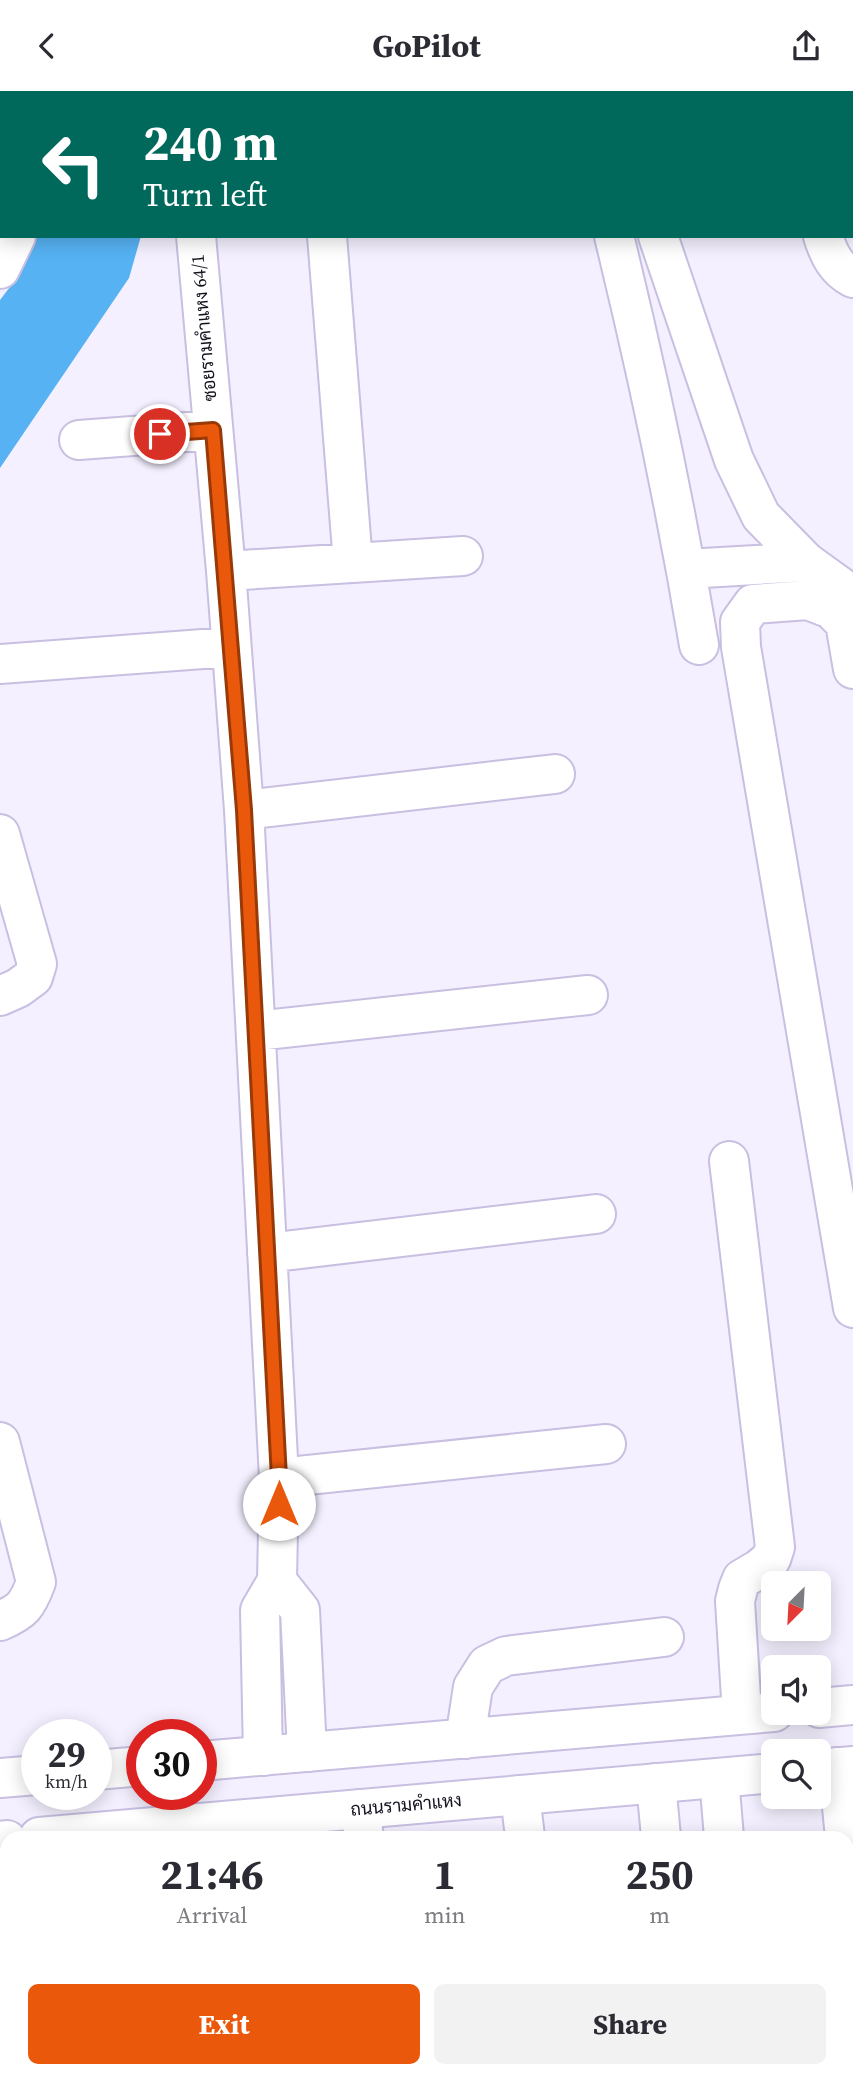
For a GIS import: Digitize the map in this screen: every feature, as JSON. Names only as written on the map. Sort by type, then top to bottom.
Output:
[{"type":"street","points":[[0,269],[15,238]]},
{"type":"street","name":"ซอยรามคำแหง 64/1","points":[[196,238],[244,810],[279,1478],[277,1581],[260,1610],[263,1756]]},
{"type":"street","points":[[327,238],[353,563]]},
{"type":"street","points":[[614,238],[686,569],[698,645]]},
{"type":"street","points":[[659,238],[733,460],[761,516],[806,562],[853,596]]},
{"type":"street","points":[[824,238],[828,253],[842,272],[853,278]]},
{"type":"street","points":[[79,440],[213,430]]},
{"type":"street","points":[[226,571],[463,556]]},
{"type":"street","points":[[686,569],[806,562]]},
{"type":"street","points":[[851,650],[845,623],[831,609],[808,600],[753,604],[740,622],[741,647],[853,1308]]},
{"type":"street","points":[[0,664],[230,647]]},
{"type":"street","points":[[244,810],[555,774]]},
{"type":"street","points":[[0,834],[37,964],[33,977],[0,996]]},
{"type":"street","points":[[256,1031],[588,995]]},
{"type":"street","points":[[217,1760],[758,1713],[735,1601],[742,1579],[771,1559],[775,1547],[729,1161]]},
{"type":"street","points":[[267,1253],[596,1214]]},
{"type":"street","points":[[0,1442],[36,1583],[29,1602],[18,1614],[0,1621]]},
{"type":"street","points":[[279,1478],[606,1444]]},
{"type":"street","points":[[277,1581],[300,1610],[307,1752]]},
{"type":"street","points":[[465,1739],[473,1687],[487,1665],[506,1656],[664,1637]]},
{"type":"street","points":[[831,1707],[853,1705]]},
{"type":"street","points":[[837,1767],[845,1831]]},
{"type":"street","name":"ถนนรามคำแหง","points":[[177,1831],[362,1823],[520,1795],[761,1774]]},
{"type":"street","points":[[0,1778],[21,1776]]},
{"type":"street","points":[[719,1778],[723,1831]]},
{"type":"street","points":[[656,1783],[660,1831]]},
{"type":"street","points":[[520,1795],[524,1831]]},
{"type":"water","points":[[36,238],[140,238],[129,278],[0,468],[0,300],[16,279]]},
{"type":"route","points":[[160,434],[213,430],[244,810],[279,1504]]}]
